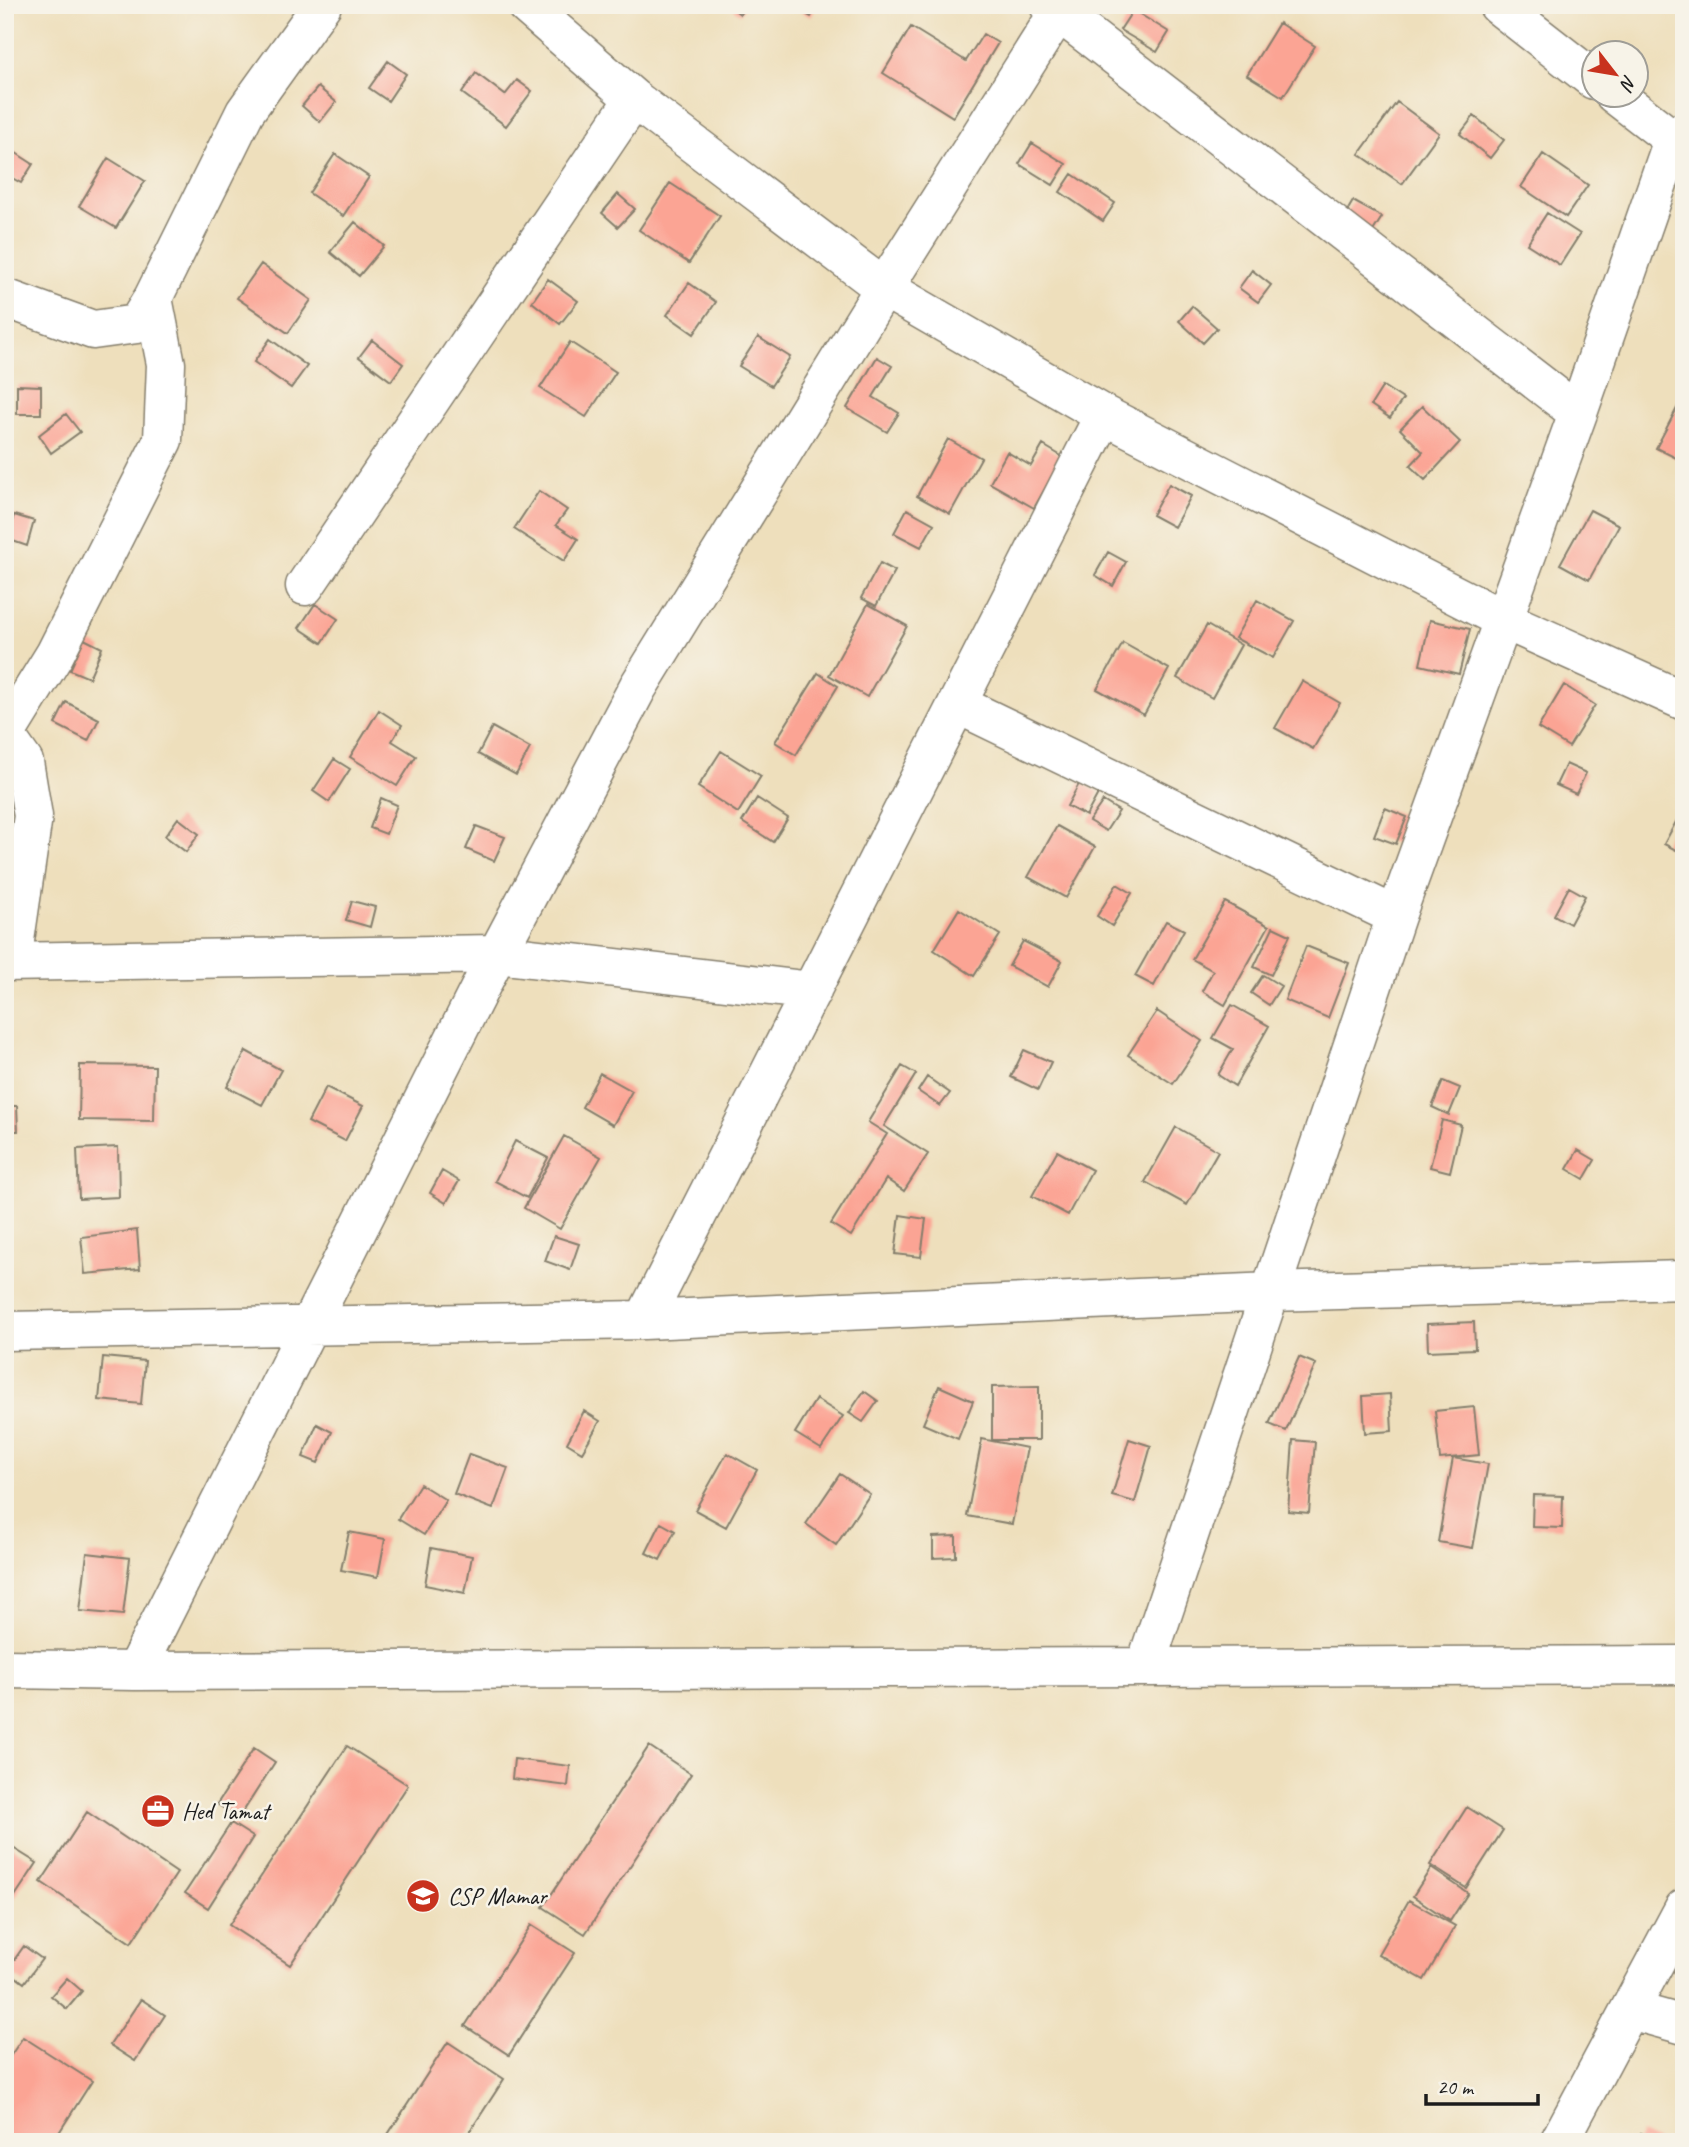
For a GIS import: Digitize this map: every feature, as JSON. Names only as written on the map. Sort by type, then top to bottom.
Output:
[{"type":"street","points":[[5,298],[93,330],[137,324],[153,298],[245,112],[322,5]]},
{"type":"street","points":[[526,5],[634,99],[884,288],[1104,415],[1504,620],[1684,701]]},
{"type":"street","points":[[1498,5],[1580,69]]},
{"type":"street","points":[[135,1671],[497,954],[638,687],[1057,7],[1578,413]]},
{"type":"street","points":[[305,586],[634,99]]},
{"type":"street","points":[[1145,1667],[1396,916],[1680,140],[1634,108]]},
{"type":"street","points":[[153,298],[166,363],[163,440],[55,654],[5,735],[24,762],[33,816],[8,962],[497,954],[812,991]]},
{"type":"street","points":[[645,1320],[1104,415]]},
{"type":"street","points":[[957,704],[1396,916]]},
{"type":"street","points":[[5,1331],[645,1320],[1271,1292],[1684,1280]]},
{"type":"street","points":[[5,1669],[135,1671],[1684,1665]]},
{"type":"street","points":[[1559,2142],[1684,1908]]},
{"type":"street","points":[[1630,2010],[1684,2025]]},
{"type":"building","points":[[728,5],[746,5],[740,14]]},
{"type":"building","points":[[789,5],[817,5],[811,17]]},
{"type":"building","points":[[1133,10],[1169,32],[1157,52],[1120,30]]},
{"type":"building","points":[[1279,23],[1315,46],[1283,97],[1247,75]]},
{"type":"building","points":[[911,27],[966,61],[983,34],[998,43],[953,117],[883,73]]},
{"type":"building","points":[[388,61],[406,74],[388,101],[369,88]]},
{"type":"building","points":[[476,73],[505,95],[517,80],[532,91],[506,126],[462,93]]},
{"type":"building","points":[[318,87],[336,102],[320,122],[302,106]]},
{"type":"building","points":[[1397,102],[1439,133],[1402,184],[1359,154]]},
{"type":"building","points":[[1474,116],[1504,140],[1490,158],[1460,134]]},
{"type":"building","points":[[1032,143],[1066,164],[1053,185],[1019,164]]},
{"type":"building","points":[[13,151],[33,164],[21,183],[5,174],[5,164]]},
{"type":"building","points":[[335,154],[369,177],[343,216],[309,193]]},
{"type":"building","points":[[1543,154],[1588,185],[1566,217],[1521,187]]},
{"type":"building","points":[[108,158],[145,181],[116,228],[79,206]]},
{"type":"building","points":[[1072,174],[1115,203],[1103,221],[1060,192]]},
{"type":"building","points":[[670,183],[720,216],[689,263],[639,230]]},
{"type":"building","points":[[618,194],[635,209],[618,227],[602,213]]},
{"type":"building","points":[[1353,201],[1382,217],[1370,236],[1342,220]]},
{"type":"building","points":[[1547,213],[1580,234],[1560,265],[1527,244]]},
{"type":"building","points":[[355,222],[384,246],[359,276],[330,252]]},
{"type":"building","points":[[261,264],[311,300],[288,333],[237,298]]},
{"type":"building","points":[[1252,270],[1271,285],[1258,302],[1239,288]]},
{"type":"building","points":[[548,279],[578,301],[560,324],[532,302]]},
{"type":"building","points":[[689,283],[716,302],[694,334],[667,315]]},
{"type":"building","points":[[1192,306],[1217,328],[1203,343],[1179,321]]},
{"type":"building","points":[[758,337],[790,357],[771,386],[739,366]]},
{"type":"building","points":[[270,339],[307,366],[291,388],[254,362]]},
{"type":"building","points":[[372,340],[403,364],[391,381],[359,357]]},
{"type":"building","points":[[570,342],[616,372],[586,417],[540,388]]},
{"type":"building","points":[[877,357],[892,366],[873,397],[899,413],[887,432],[847,408]]},
{"type":"building","points":[[17,385],[41,386],[41,414],[17,414]]},
{"type":"building","points":[[1383,386],[1403,399],[1390,418],[1371,405]]},
{"type":"building","points":[[1684,395],[1684,462],[1656,448]]},
{"type":"building","points":[[1422,406],[1460,442],[1425,480],[1410,466],[1423,452],[1400,429]]},
{"type":"building","points":[[66,414],[80,432],[51,453],[39,435]]},
{"type":"building","points":[[948,439],[981,458],[950,514],[917,496]]},
{"type":"building","points":[[1043,445],[1063,457],[1034,508],[990,483],[1007,452],[1031,466]]},
{"type":"building","points":[[1169,484],[1191,496],[1174,527],[1152,515]]},
{"type":"building","points":[[539,491],[567,510],[556,525],[578,539],[564,561],[514,529]]},
{"type":"building","points":[[907,509],[934,524],[921,547],[894,533]]},
{"type":"building","points":[[1590,510],[1619,525],[1589,580],[1560,564]]},
{"type":"building","points":[[14,515],[34,521],[27,546],[7,539]]},
{"type":"building","points":[[1108,552],[1126,562],[1113,586],[1095,575]]},
{"type":"building","points":[[880,563],[895,571],[876,606],[861,598]]},
{"type":"building","points":[[1257,600],[1294,621],[1273,658],[1235,638]]},
{"type":"building","points":[[315,604],[338,619],[322,643],[299,628]]},
{"type":"building","points":[[868,604],[907,626],[867,697],[829,675]]},
{"type":"building","points":[[1430,620],[1470,629],[1459,674],[1420,665]]},
{"type":"building","points":[[1207,625],[1241,645],[1212,698],[1177,678]]},
{"type":"building","points":[[84,639],[102,648],[89,678],[70,670]]},
{"type":"building","points":[[1123,643],[1169,669],[1144,715],[1097,689]]},
{"type":"building","points":[[818,673],[838,686],[796,755],[775,742]]},
{"type":"building","points":[[1302,681],[1340,703],[1313,749],[1275,728]]},
{"type":"building","points":[[1564,685],[1595,705],[1569,747],[1538,728]]},
{"type":"building","points":[[66,702],[99,719],[88,741],[55,724]]},
{"type":"building","points":[[379,710],[402,725],[392,741],[416,756],[397,786],[350,757]]},
{"type":"building","points":[[492,727],[530,748],[516,775],[478,754]]},
{"type":"building","points":[[721,751],[761,776],[738,813],[698,787]]},
{"type":"building","points":[[334,759],[350,769],[329,802],[313,791]]},
{"type":"building","points":[[1566,764],[1586,773],[1576,794],[1556,785]]},
{"type":"building","points":[[1080,782],[1099,792],[1086,816],[1067,806]]},
{"type":"building","points":[[381,798],[397,805],[386,834],[370,828]]},
{"type":"building","points":[[757,798],[788,818],[773,842],[742,822]]},
{"type":"building","points":[[1103,801],[1119,811],[1106,831],[1089,821]]},
{"type":"building","points":[[1684,807],[1684,854],[1664,844]]},
{"type":"building","points":[[1385,808],[1407,817],[1396,844],[1374,836]]},
{"type":"building","points":[[178,818],[199,834],[186,852],[165,836]]},
{"type":"building","points":[[476,826],[505,837],[494,861],[466,849]]},
{"type":"building","points":[[1057,826],[1095,847],[1066,898],[1028,877]]},
{"type":"building","points":[[1117,884],[1132,893],[1112,926],[1097,916]]},
{"type":"building","points":[[1569,887],[1585,896],[1570,924],[1554,915]]},
{"type":"building","points":[[352,901],[375,907],[370,927],[346,920]]},
{"type":"building","points":[[1225,902],[1269,926],[1225,1005],[1202,991],[1213,971],[1192,959]]},
{"type":"building","points":[[959,909],[1000,935],[974,976],[934,950]]},
{"type":"building","points":[[1166,921],[1184,930],[1154,986],[1135,976]]},
{"type":"building","points":[[1273,927],[1290,935],[1271,975],[1254,967]]},
{"type":"building","points":[[1023,941],[1062,961],[1048,987],[1009,966]]},
{"type":"building","points":[[1306,946],[1349,963],[1328,1018],[1285,1000]]},
{"type":"building","points":[[1263,975],[1281,986],[1269,1005],[1251,993]]},
{"type":"building","points":[[1232,1005],[1269,1026],[1235,1086],[1218,1075],[1233,1049],[1213,1038]]},
{"type":"building","points":[[1157,1011],[1202,1041],[1173,1084],[1128,1055]]},
{"type":"building","points":[[1024,1050],[1051,1062],[1038,1090],[1011,1077]]},
{"type":"building","points":[[246,1051],[281,1070],[262,1105],[227,1087]]},
{"type":"building","points":[[80,1065],[155,1066],[154,1121],[79,1120]]},
{"type":"building","points":[[902,1066],[916,1074],[884,1126],[928,1154],[904,1191],[886,1179],[851,1236],[831,1224],[887,1134],[868,1122]]},
{"type":"building","points":[[600,1073],[632,1091],[613,1125],[582,1107]]},
{"type":"building","points":[[927,1077],[950,1093],[940,1106],[918,1091]]},
{"type":"building","points":[[1443,1081],[1460,1088],[1449,1115],[1432,1107]]},
{"type":"building","points":[[326,1087],[363,1106],[345,1141],[308,1122]]},
{"type":"building","points":[[5,1106],[17,1106],[18,1131],[5,1131]]},
{"type":"building","points":[[1442,1120],[1461,1125],[1450,1172],[1430,1167]]},
{"type":"building","points":[[1176,1127],[1218,1151],[1187,1205],[1145,1182]]},
{"type":"building","points":[[564,1136],[601,1157],[560,1229],[524,1208]]},
{"type":"building","points":[[515,1141],[548,1158],[527,1198],[495,1181]]},
{"type":"building","points":[[118,1147],[119,1197],[79,1199],[77,1149]]},
{"type":"building","points":[[1578,1150],[1595,1160],[1584,1179],[1567,1169]]},
{"type":"building","points":[[1057,1151],[1092,1170],[1068,1215],[1032,1196]]},
{"type":"building","points":[[442,1171],[459,1181],[446,1203],[430,1193]]},
{"type":"building","points":[[900,1215],[926,1219],[921,1257],[895,1254]]},
{"type":"building","points":[[137,1230],[140,1269],[85,1274],[81,1237]]},
{"type":"building","points":[[554,1236],[579,1244],[570,1270],[545,1261]]},
{"type":"building","points":[[1474,1322],[1475,1349],[1428,1351],[1427,1324]]},
{"type":"building","points":[[103,1357],[145,1361],[141,1404],[99,1400]]},
{"type":"building","points":[[1299,1357],[1316,1364],[1286,1431],[1269,1424]]},
{"type":"building","points":[[939,1386],[973,1401],[958,1439],[923,1424]]},
{"type":"building","points":[[1039,1386],[1039,1440],[992,1440],[992,1387]]},
{"type":"building","points":[[864,1391],[878,1401],[863,1422],[849,1413]]},
{"type":"building","points":[[1390,1394],[1392,1431],[1365,1433],[1363,1396]]},
{"type":"building","points":[[816,1399],[843,1416],[821,1449],[795,1433]]},
{"type":"building","points":[[1474,1407],[1479,1455],[1440,1459],[1435,1411]]},
{"type":"building","points":[[584,1411],[600,1421],[582,1452],[567,1443]]},
{"type":"building","points":[[317,1424],[332,1432],[318,1463],[303,1457]]},
{"type":"building","points":[[982,1439],[1027,1448],[1012,1524],[967,1516]]},
{"type":"building","points":[[1129,1439],[1151,1446],[1135,1502],[1112,1496]]},
{"type":"building","points":[[1293,1440],[1315,1442],[1309,1513],[1288,1511]]},
{"type":"building","points":[[727,1453],[757,1470],[726,1527],[695,1510]]},
{"type":"building","points":[[469,1454],[508,1468],[493,1509],[454,1494]]},
{"type":"building","points":[[1453,1458],[1488,1464],[1473,1548],[1438,1542]]},
{"type":"building","points":[[840,1474],[870,1494],[836,1545],[806,1524]]},
{"type":"building","points":[[420,1484],[446,1500],[424,1535],[398,1519]]},
{"type":"building","points":[[1533,1495],[1563,1496],[1562,1528],[1532,1527]]},
{"type":"building","points":[[661,1523],[675,1531],[660,1560],[646,1553]]},
{"type":"building","points":[[349,1532],[385,1539],[378,1577],[341,1570]]},
{"type":"building","points":[[956,1536],[956,1557],[933,1558],[933,1537]]},
{"type":"building","points":[[431,1548],[472,1556],[465,1593],[425,1585]]},
{"type":"building","points":[[87,1553],[130,1558],[123,1615],[80,1611]]},
{"type":"building","points":[[347,1746],[408,1785],[290,1965],[229,1925]]},
{"type":"building","points":[[649,1746],[691,1774],[585,1934],[543,1907]]},
{"type":"building","points":[[254,1748],[275,1762],[239,1818],[217,1804]]},
{"type":"building","points":[[514,1759],[570,1766],[568,1786],[512,1779]]},
{"type":"building","points":[[1467,1807],[1503,1830],[1466,1888],[1430,1865]]},
{"type":"building","points":[[87,1812],[177,1873],[131,1943],[41,1882]]},
{"type":"building","points":[[231,1823],[253,1837],[208,1908],[185,1893]]},
{"type":"building","points":[[5,1843],[37,1863],[5,1911]]},
{"type":"building","points":[[1431,1868],[1468,1893],[1450,1921],[1413,1896]]},
{"type":"building","points":[[1409,1900],[1455,1926],[1424,1980],[1378,1954]]},
{"type":"building","points":[[531,1925],[575,1953],[509,2055],[465,2026]]},
{"type":"building","points":[[24,1946],[42,1959],[24,1983],[7,1970]]},
{"type":"building","points":[[67,1978],[82,1991],[67,2009],[51,1996]]},
{"type":"building","points":[[141,1999],[165,2015],[135,2061],[110,2045]]},
{"type":"building","points":[[23,2037],[92,2081],[53,2142],[5,2142],[5,2064]]},
{"type":"building","points":[[448,2042],[504,2079],[463,2142],[383,2142]]},
{"type":"building","points":[[1641,2133],[1659,2142],[1637,2142]]},
{"type":"place","name":"Hed Tamat","points":[[158,1811]]},
{"type":"place","name":"CSP Mamar","points":[[423,1896]]}]
